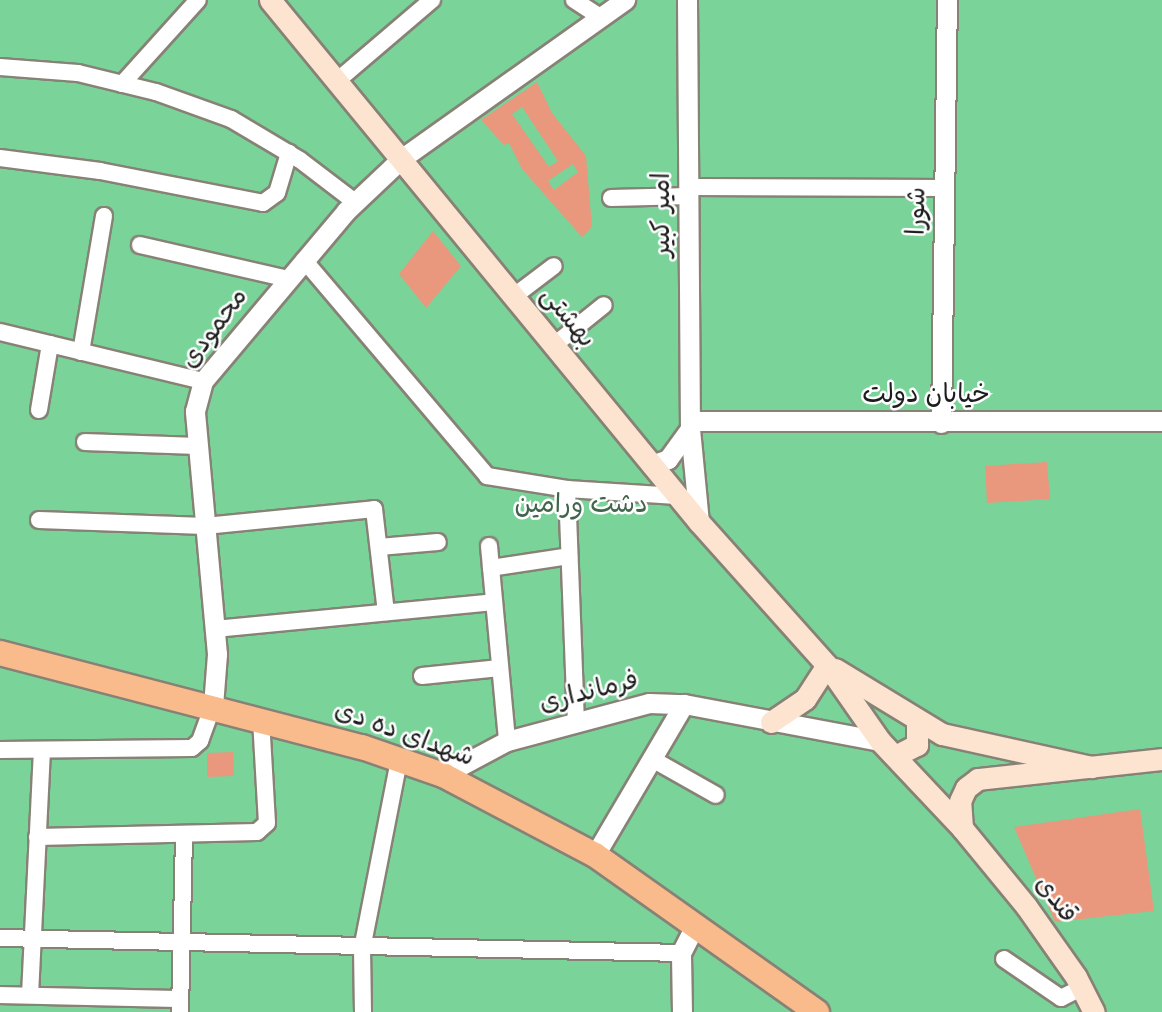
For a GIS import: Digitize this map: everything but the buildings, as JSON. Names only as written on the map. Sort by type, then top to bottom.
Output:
[{"type":"main road","name":"بهشتی","points":[[270,0],[651,465],[827,665]]},
{"type":"main road","name":"شهدای ده دی","points":[[0,653],[261,719],[443,775],[595,855],[817,1012]]},
{"type":"main road","points":[[771,722],[805,699],[827,665],[942,734],[1091,767]]},
{"type":"main road","name":"قندی","points":[[827,665],[888,749],[962,828],[1026,906],[1082,988],[1094,1012]]},
{"type":"main road","points":[[888,749],[917,745],[917,720]]},
{"type":"main road","points":[[962,828],[960,802],[966,788],[978,779],[1162,759]]},
{"type":"street","points":[[337,81],[432,0]]},
{"type":"street","points":[[574,0],[600,17]]},
{"type":"street","name":"محمودی","points":[[213,706],[215,629],[195,411],[203,381],[355,202],[401,159],[625,0]]},
{"type":"street","name":"امیر کبیر","points":[[687,0],[690,425],[699,522]]},
{"type":"street","name":"شورا","points":[[941,422],[947,0]]},
{"type":"street","points":[[122,83],[193,1]]},
{"type":"street","points":[[0,67],[78,73],[122,83],[231,119],[289,153],[355,202]]},
{"type":"street","points":[[0,158],[100,171],[263,203],[277,193],[289,153]]},
{"type":"street","points":[[611,198],[690,191],[944,188]]},
{"type":"street","points":[[81,352],[104,216]]},
{"type":"street","points":[[140,244],[288,279]]},
{"type":"street","points":[[304,260],[486,476],[567,489],[677,496]]},
{"type":"street","points":[[513,297],[554,265]]},
{"type":"street","points":[[553,345],[604,305]]},
{"type":"street","points":[[0,332],[203,381]]},
{"type":"street","points":[[39,410],[50,344]]},
{"type":"street","name":"خیابان دولت","points":[[690,425],[1162,421]]},
{"type":"street","points":[[651,465],[675,453],[690,425]]},
{"type":"street","points":[[85,442],[197,446]]},
{"type":"street","points":[[567,489],[576,721]]},
{"type":"street","points":[[38,520],[205,526],[374,509],[386,612]]},
{"type":"street","points":[[379,547],[438,542]]},
{"type":"street","points":[[489,545],[507,741]]},
{"type":"street","points":[[491,568],[569,556]]},
{"type":"street","points":[[215,629],[494,602]]},
{"type":"street","points":[[422,676],[500,668]]},
{"type":"street","name":"فرمانداری","points":[[443,775],[507,741],[649,703],[684,704],[888,749]]},
{"type":"street","points":[[595,855],[684,704]]},
{"type":"street","points":[[0,750],[191,748],[200,741],[213,706]]},
{"type":"street","points":[[37,837],[257,832],[264,828],[261,719]]},
{"type":"street","points":[[33,1001],[32,938],[42,750]]},
{"type":"street","points":[[652,759],[716,795]]},
{"type":"street","points":[[363,1012],[362,949],[399,760]]},
{"type":"street","points":[[0,995],[33,1001],[180,1006],[184,834]]},
{"type":"street","points":[[682,1012],[681,953],[694,927]]},
{"type":"street","points":[[0,938],[362,949],[681,953]]},
{"type":"street","points":[[1004,960],[1061,998],[1082,988]]},
{"type":"green space","name":"دشت ورامین","points":[[0,0],[1162,0],[1162,1012],[0,1012]]}]
